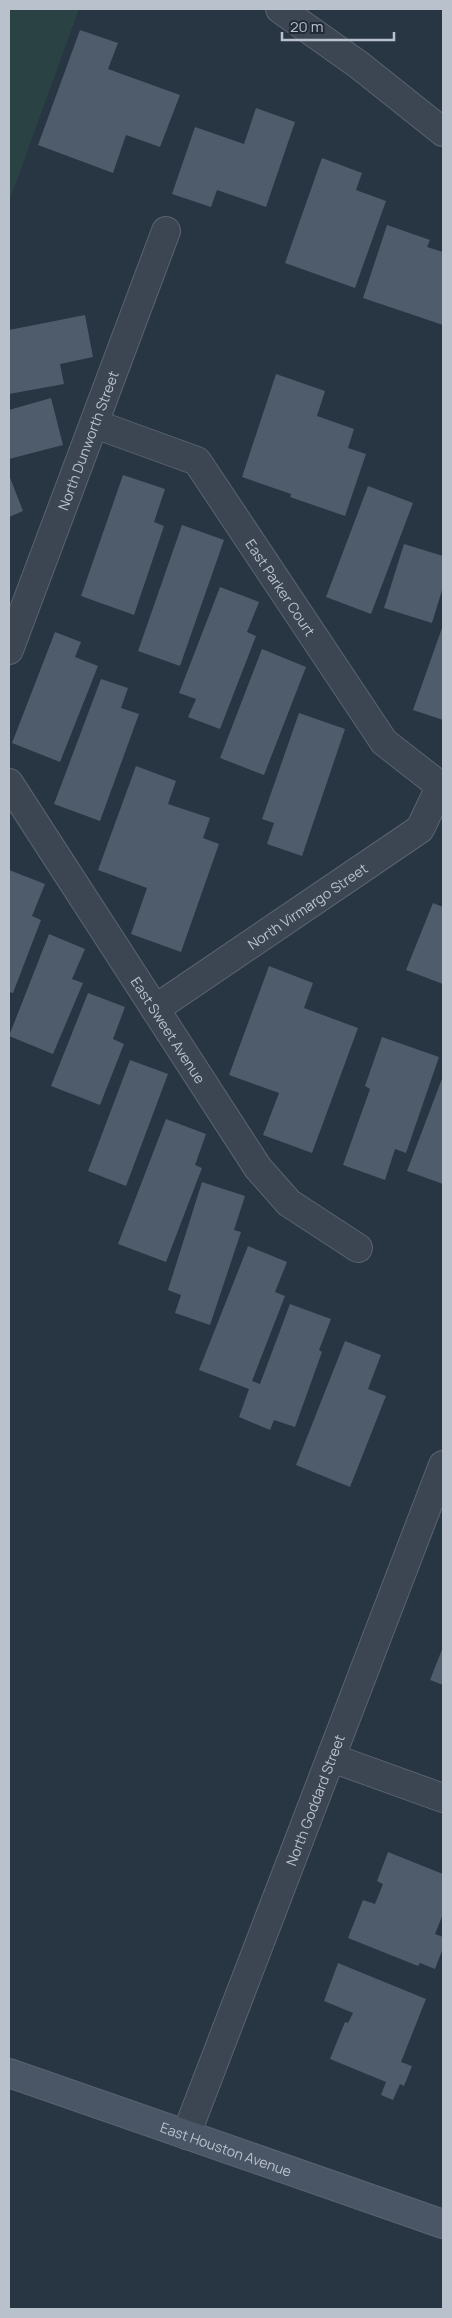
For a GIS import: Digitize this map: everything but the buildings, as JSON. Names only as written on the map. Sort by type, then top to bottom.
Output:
[{"type":"main road","name":"East Houston Avenue","points":[[9,2073],[443,2224]]},
{"type":"street","points":[[280,9],[360,65],[443,132]]},
{"type":"street","name":"North Dunworth Street","points":[[9,650],[166,231]]},
{"type":"street","name":"East Parker Court","points":[[95,424],[197,462],[384,742],[442,787]]},
{"type":"street","name":"East Sweet Avenue","points":[[9,783],[258,1168],[289,1203],[358,1248]]},
{"type":"street","name":"North Virmargo Street","points":[[154,1009],[420,829],[442,787]]},
{"type":"street","name":"North Goddard Street","points":[[186,2135],[443,1465]]},
{"type":"street","points":[[332,1758],[443,1798]]},
{"type":"green space","points":[[9,9],[79,9],[9,202]]}]
